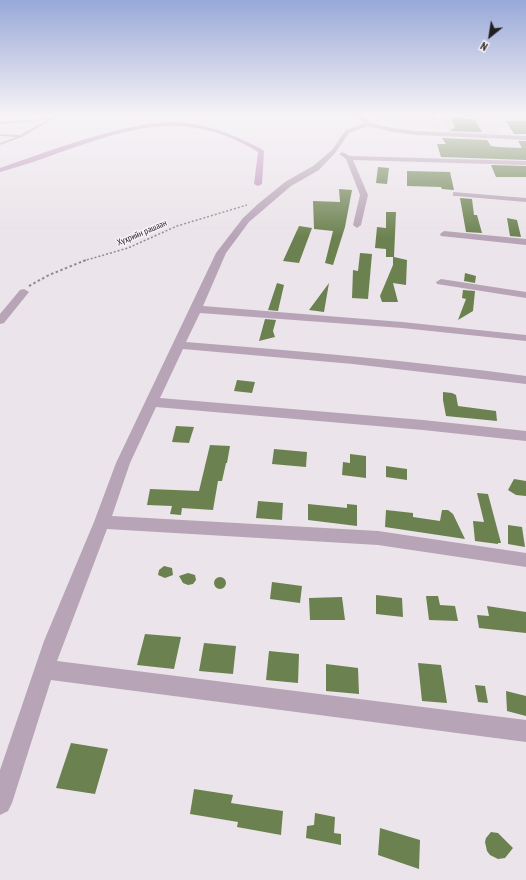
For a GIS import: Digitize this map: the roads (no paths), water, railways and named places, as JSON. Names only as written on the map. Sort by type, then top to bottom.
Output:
[{"type":"street","points":[[0,803],[46,669],[54,641],[102,522],[123,462],[154,402],[221,253],[246,220],[288,184],[316,168],[330,155]]},
{"type":"street","points":[[343,155],[349,158],[526,163]]},
{"type":"street","points":[[349,158],[364,195],[357,225]]},
{"type":"street","points":[[456,194],[526,200]]},
{"type":"street","points":[[444,234],[526,242]]},
{"type":"street","points":[[441,282],[526,295]]},
{"type":"street","points":[[0,321],[24,290]]},
{"type":"street","points":[[196,310],[402,324],[526,338]]},
{"type":"street","points":[[179,345],[312,355],[455,370],[526,380]]},
{"type":"street","points":[[154,402],[424,425],[526,436]]},
{"type":"street","points":[[102,522],[378,538],[526,560]]},
{"type":"street","points":[[46,669],[526,731]]},
{"type":"waterway","points":[[0,170],[45,155]]},
{"type":"waterway","points":[[258,184],[261,155]]}]
